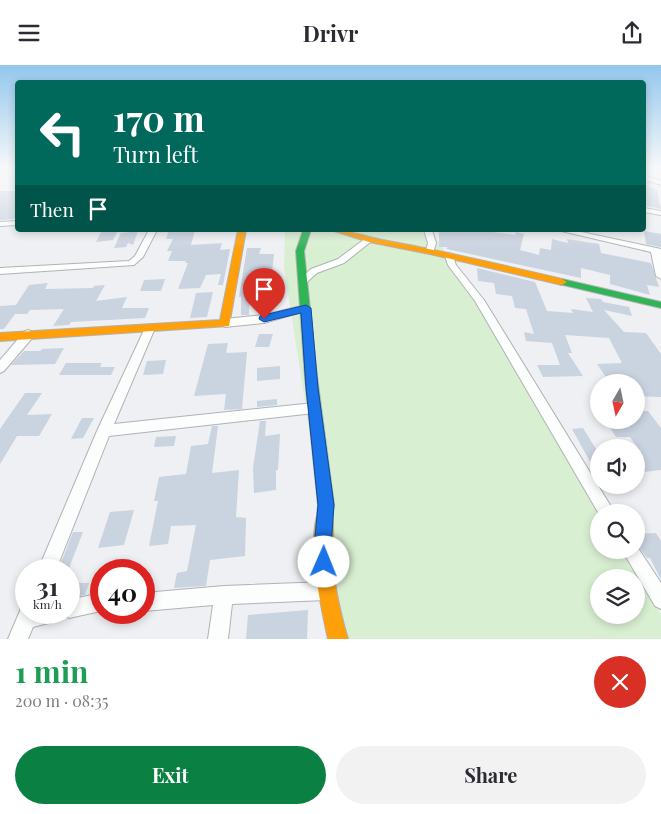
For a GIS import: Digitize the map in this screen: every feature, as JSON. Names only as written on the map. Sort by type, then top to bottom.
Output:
[{"type":"street","points":[[646,210],[661,213]]},
{"type":"street","points":[[0,224],[15,223]]},
{"type":"street","points":[[0,271],[131,263],[139,257],[152,232]]},
{"type":"street","points":[[225,323],[242,232]]},
{"type":"street","points":[[306,232],[300,251],[314,409],[326,505],[322,547],[326,591],[338,639]]},
{"type":"street","points":[[342,232],[369,240],[430,251],[661,305]]},
{"type":"street","points":[[429,232],[432,243],[430,251]]},
{"type":"street","points":[[570,232],[658,252],[661,276]]},
{"type":"street","points":[[304,281],[314,271],[341,261],[369,240]]},
{"type":"street","points":[[449,256],[452,265],[479,301],[602,504]]},
{"type":"street","points":[[0,337],[225,323],[264,319],[306,308]]},
{"type":"street","points":[[52,559],[104,431],[150,328]]},
{"type":"street","points":[[0,368],[30,334]]},
{"type":"street","points":[[104,431],[314,409]]},
{"type":"street","points":[[636,559],[661,600]]},
{"type":"street","points":[[155,601],[224,595],[326,591]]},
{"type":"street","points":[[218,639],[224,595]]},
{"type":"street","points":[[18,639],[25,624]]},
{"type":"green space","points":[[285,232],[432,232],[467,287],[594,504],[590,504],[590,559],[628,559],[634,569],[590,569],[590,624],[645,624],[645,587],[661,614],[661,639],[328,639],[317,480],[284,267]]},
{"type":"building","points":[[0,195],[15,195],[15,217],[0,220]]},
{"type":"building","points":[[646,195],[658,195],[661,209],[646,205]]},
{"type":"building","points":[[101,232],[117,232],[113,240],[96,242]]},
{"type":"building","points":[[138,232],[133,245],[128,243],[126,247],[114,248],[121,233]]},
{"type":"building","points":[[168,232],[194,232],[191,245],[222,243],[220,250],[230,249],[223,285],[218,285],[221,274],[206,275],[200,288],[178,289],[188,263],[185,263],[186,261],[168,261],[172,251],[167,251],[173,239],[166,239]]},
{"type":"building","points":[[439,232],[493,232],[515,235],[516,232],[524,234],[520,250],[539,255],[540,248],[551,250],[552,239],[568,243],[567,239],[599,244],[601,253],[651,263],[659,287],[647,285],[650,295],[610,284],[610,275],[581,268],[581,278],[447,249],[447,247],[439,247]]},
{"type":"building","points":[[644,232],[661,234],[661,247],[646,244]]},
{"type":"building","points":[[247,248],[261,248],[259,254],[274,254],[271,282],[250,283],[249,315],[241,315],[241,297],[239,297]]},
{"type":"building","points":[[477,268],[535,282],[547,311],[573,313],[571,309],[593,312],[586,298],[601,299],[603,302],[629,307],[632,316],[604,310],[624,332],[646,333],[661,354],[661,397],[645,396],[645,374],[604,374],[597,364],[622,363],[609,338],[565,335],[572,353],[568,353],[583,376],[543,377],[537,365],[560,365],[552,343],[526,341],[524,332],[534,334],[526,309],[515,308],[512,296],[496,294],[494,283],[478,281]]},
{"type":"building","points":[[165,279],[161,291],[140,291],[144,280]]},
{"type":"building","points":[[48,283],[45,289],[93,288],[94,286],[105,285],[96,301],[127,297],[122,308],[149,308],[145,318],[71,322],[69,325],[53,326],[64,309],[30,310],[27,314],[15,314],[4,329],[0,329],[0,306],[16,305],[29,285]]},
{"type":"building","points":[[213,292],[207,317],[190,318],[196,293]]},
{"type":"building","points":[[259,334],[273,334],[269,347],[255,347]]},
{"type":"building","points":[[228,343],[226,353],[247,352],[242,409],[224,410],[226,394],[194,396],[208,344]]},
{"type":"building","points":[[64,348],[55,364],[11,365],[24,351]]},
{"type":"building","points":[[166,360],[163,374],[143,375],[147,361]]},
{"type":"building","points":[[66,363],[102,363],[100,367],[115,367],[111,375],[59,375]]},
{"type":"building","points":[[280,366],[280,379],[257,381],[257,368]]},
{"type":"building","points":[[25,393],[42,393],[27,415],[52,414],[39,436],[17,436],[0,464],[0,429]]},
{"type":"building","points":[[277,399],[277,405],[257,407],[257,401]]},
{"type":"building","points":[[645,411],[648,411],[661,428],[661,470],[645,472],[645,439],[616,437],[611,429],[645,429]]},
{"type":"building","points":[[82,418],[94,418],[83,438],[71,439]]},
{"type":"building","points":[[260,421],[266,421],[265,436],[280,434],[278,470],[276,470],[276,490],[254,493],[253,468]]},
{"type":"building","points":[[212,426],[218,426],[212,473],[239,470],[236,517],[246,518],[245,556],[210,560],[206,586],[174,588],[177,573],[187,571],[196,525],[171,526],[168,544],[149,546],[158,501],[154,501],[159,477],[186,474],[191,446],[208,444]]},
{"type":"building","points":[[583,428],[590,439],[590,462],[572,429]]},
{"type":"building","points":[[176,436],[174,446],[154,447],[156,437]]},
{"type":"building","points":[[134,510],[124,545],[98,548],[110,512]]},
{"type":"building","points":[[73,532],[83,532],[72,559],[62,559]]},
{"type":"building","points":[[656,533],[661,541],[661,580],[650,558],[645,555],[645,534]]},
{"type":"building","points":[[80,583],[89,583],[85,595],[80,596]]},
{"type":"building","points":[[308,610],[307,639],[246,639],[248,615]]},
{"type":"traffic: fast","points":[[306,232],[300,251],[311,377],[326,505],[325,516]]},
{"type":"traffic: fast","points":[[562,282],[661,305]]},
{"type":"traffic: slow","points":[[0,337],[225,323],[242,232]]},
{"type":"traffic: slow","points":[[342,232],[369,240],[430,251],[562,282]]},
{"type":"traffic: slow","points":[[325,516],[324,564],[338,639]]},
{"type":"route","points":[[264,319],[306,308],[314,409],[326,505],[322,547],[324,562]]}]
